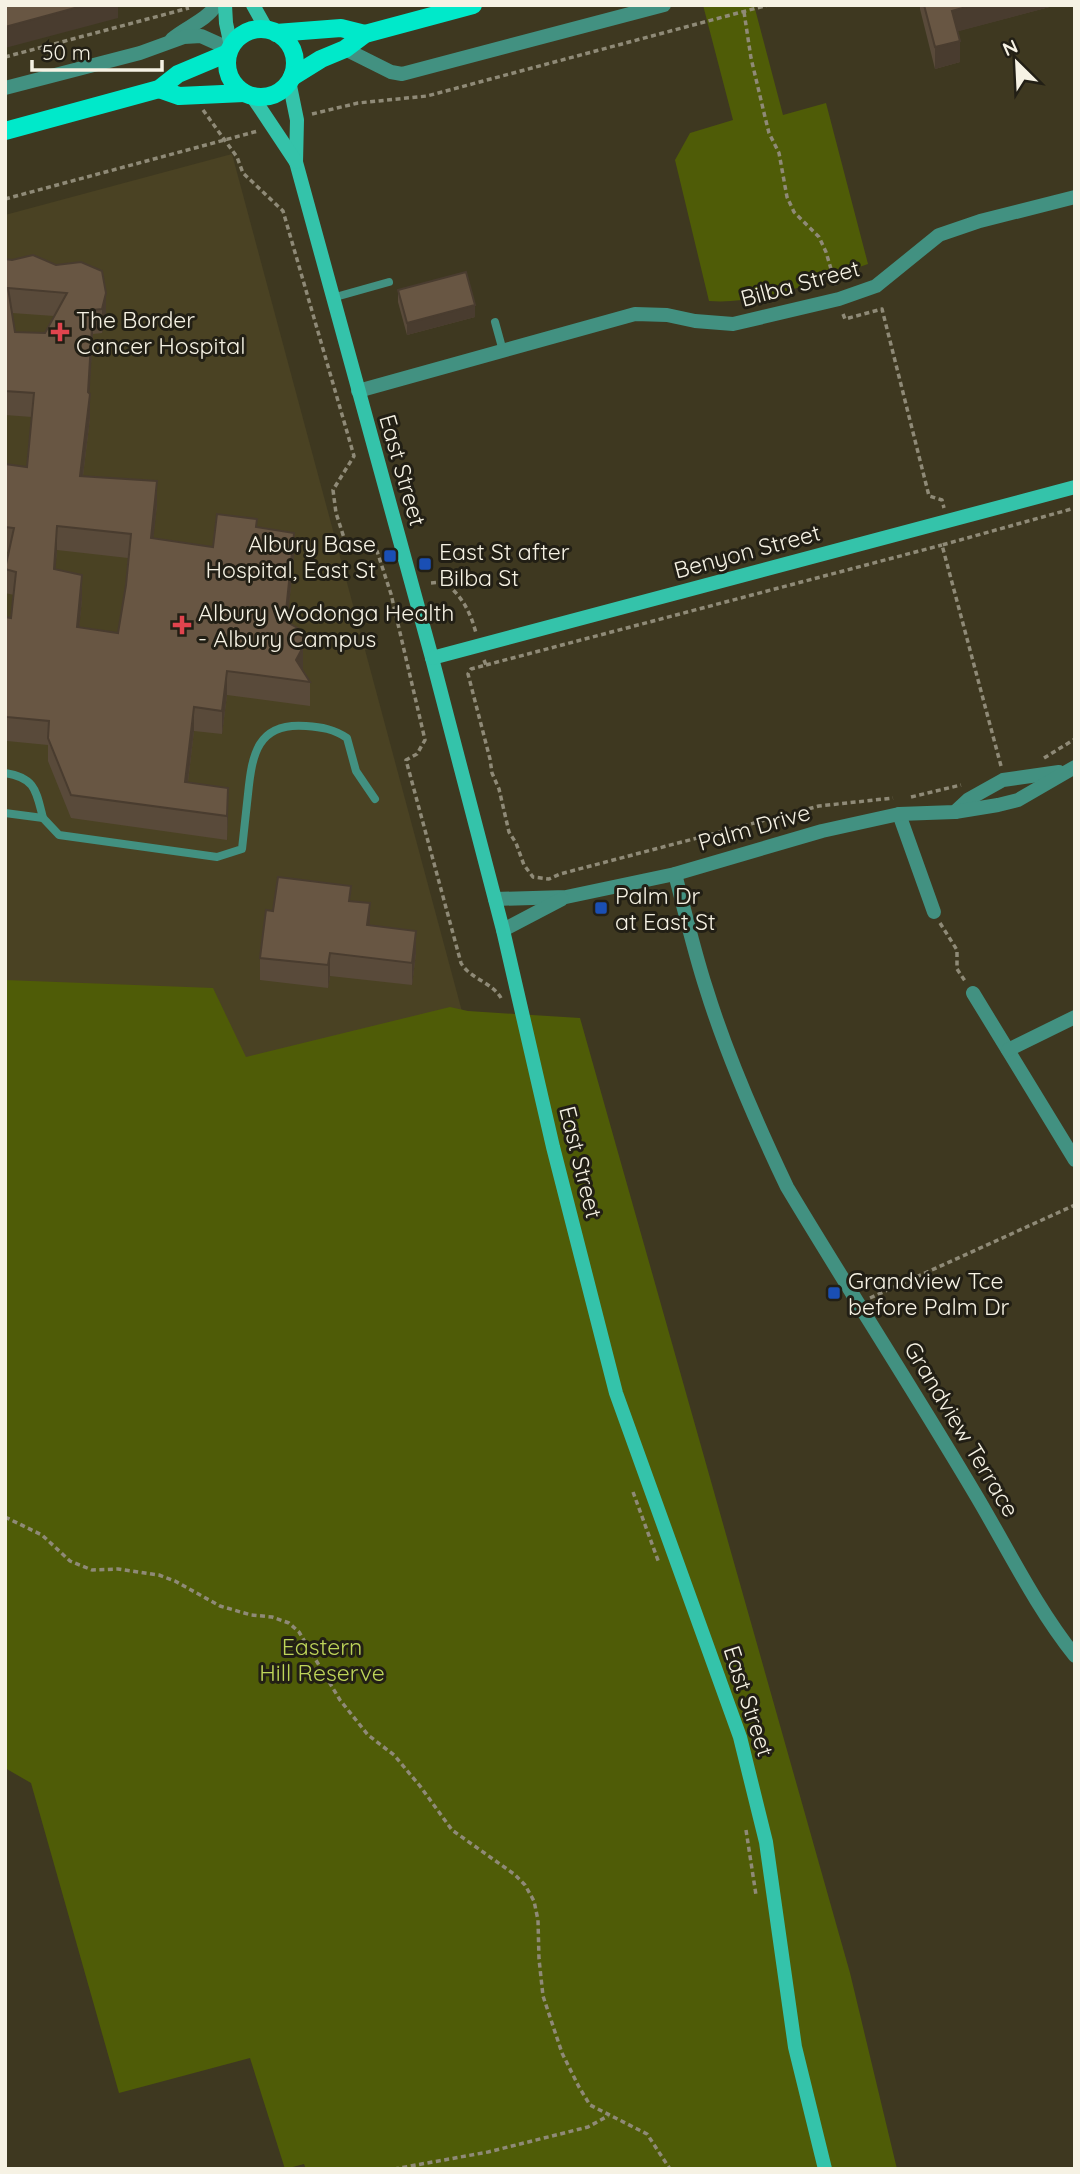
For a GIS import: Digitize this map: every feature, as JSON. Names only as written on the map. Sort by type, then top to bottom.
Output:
[{"type":"main road","points":[[225,5],[230,49],[227,65],[229,76],[235,86],[248,94]]},
{"type":"main road","points":[[253,5],[271,31],[290,47],[294,57],[290,79]]},
{"type":"main road","points":[[159,89],[179,96],[272,95],[290,79],[345,49],[365,34],[472,5]]},
{"type":"main road","points":[[5,131],[159,89],[178,74],[230,49],[247,32],[341,28],[365,34]]},
{"type":"main road","name":"East Street","points":[[290,79],[297,120],[296,163],[495,899],[553,1147],[616,1393],[740,1737],[766,1842],[795,2048],[825,2169]]},
{"type":"main road","name":"East Street","points":[[248,94],[296,163]]},
{"type":"main road","name":"Benyon Street","points":[[432,658],[1075,487]]},
{"type":"street","points":[[168,42],[186,27],[205,18],[216,5]]},
{"type":"street","points":[[345,49],[391,72],[402,74],[664,5]]},
{"type":"street","points":[[5,88],[168,42],[201,36],[230,49]]},
{"type":"street","name":"Bilba Street","points":[[358,391],[635,314],[667,315],[695,321],[733,324],[839,299],[876,286],[939,235],[980,221],[1075,197]]},
{"type":"street","points":[[955,811],[969,799],[1003,780],[1024,775],[1045,775],[1073,768]]},
{"type":"street","name":"Palm Drive","points":[[495,899],[566,897],[675,874],[822,831],[900,814],[955,811],[1018,800],[1073,768]]},
{"type":"street","points":[[900,814],[934,912]]},
{"type":"street","name":"Grandview Terrace","points":[[675,874],[705,986],[723,1039],[759,1128],[787,1187],[974,1491],[1027,1585],[1075,1656]]},
{"type":"street","name":"Palm Drive","points":[[503,930],[566,897]]},
{"type":"street","points":[[973,993],[1075,1160]]},
{"type":"street","points":[[1008,1050],[1075,1017]]},
{"type":"lane","points":[[332,298],[389,282]]},
{"type":"lane","points":[[495,321],[503,351]]},
{"type":"lane","points":[[5,773],[19,775],[28,780],[35,789],[43,818],[59,835],[217,857],[242,849],[252,760],[259,746],[275,730],[294,725],[322,727],[339,732],[347,738],[356,771],[375,799]]},
{"type":"lane","points":[[5,813],[43,818]]},
{"type":"path","points":[[5,57],[198,5]]},
{"type":"path","points":[[297,120],[358,103],[427,96],[768,5]]},
{"type":"path","points":[[744,12],[751,58],[765,117],[779,153],[788,197],[794,212],[819,237],[834,278]]},
{"type":"path","points":[[202,105],[204,113],[237,157],[243,173],[283,211],[354,456],[333,490],[336,513],[345,541],[377,551],[391,594],[425,740],[417,754],[406,760],[461,963],[467,972],[498,992],[504,1006]]},
{"type":"path","points":[[5,199],[272,127]]},
{"type":"path","points":[[845,319],[882,309],[929,496],[942,500]]},
{"type":"path","points":[[894,798],[818,806],[549,879],[533,877],[524,865],[509,832],[468,674],[471,669],[1075,508]]},
{"type":"path","points":[[942,545],[1002,767]]},
{"type":"path","points":[[431,583],[444,582],[468,608],[486,665]]},
{"type":"path","points":[[1073,768],[1039,761],[1075,739]]},
{"type":"path","points":[[994,772],[1002,767],[1012,766]]},
{"type":"path","points":[[906,798],[938,792],[968,782]]},
{"type":"path","points":[[934,912],[957,950],[957,969],[973,993]]},
{"type":"path","points":[[859,1303],[1075,1205]]},
{"type":"path","points":[[631,1484],[663,1573]]},
{"type":"path","points":[[5,1517],[41,1535],[70,1561],[92,1570],[118,1569],[159,1575],[220,1606],[251,1615],[272,1617],[289,1623],[299,1632],[340,1700],[368,1735],[394,1755],[452,1830],[514,1874],[525,1885],[534,1901],[538,1920],[541,1984],[550,2021],[562,2053],[590,2105],[636,2126],[647,2134],[670,2169]]},
{"type":"path","points":[[745,1824],[758,1905]]},
{"type":"path","points":[[394,2169],[488,2152],[588,2127],[610,2116]]},
{"type":"shaded area","name":"Albury Wodonga Health - Albury Campus","points":[[232,154],[468,1034],[5,1161],[5,215]]},
{"type":"green space","points":[[703,5],[754,5],[783,115],[826,103],[868,264],[769,296],[709,301],[675,160],[690,133],[733,120]]},
{"type":"green space","name":"Eastern Hill Reserve","points":[[5,980],[213,988],[246,1057],[450,1007],[468,1011],[580,1018],[850,1973],[897,2169],[306,2169],[304,2164],[285,2169],[250,2058],[119,2093],[31,1783],[5,1768]]},
{"type":"building","points":[[5,5],[86,5],[5,27]]},
{"type":"building","points":[[924,5],[973,5],[952,11],[960,41],[935,47]]},
{"type":"building","points":[[33,255],[56,265],[81,262],[102,271],[106,293],[102,309],[93,310],[90,394],[80,476],[157,481],[151,538],[213,547],[217,514],[257,519],[256,527],[294,533],[285,621],[303,631],[303,647],[296,660],[310,682],[227,671],[222,711],[194,707],[185,782],[228,788],[227,816],[71,795],[48,738],[49,721],[5,716],[5,617],[11,618],[16,572],[5,569],[14,528],[5,527],[5,464],[27,467],[34,393],[5,391],[5,259]],"holes":[[[8,288],[67,293],[45,333],[15,332]],[[57,526],[131,534],[118,633],[77,627],[82,575],[54,569]]]},
{"type":"building","points":[[466,272],[475,305],[407,323],[398,290]]},
{"type":"building","points":[[278,877],[351,886],[349,901],[370,903],[367,925],[416,931],[412,963],[330,953],[328,965],[260,958],[266,910],[273,911]]},
{"type":"place","name":"The Border Cancer Hospital","points":[[60,332]]},
{"type":"place","name":"Albury Base Hospital, East St","points":[[390,556]]},
{"type":"place","name":"East St after Bilba St","points":[[425,564]]},
{"type":"place","name":"Albury Wodonga Health - Albury Campus","points":[[182,625]]},
{"type":"place","name":"Palm Dr at East St","points":[[601,908]]},
{"type":"place","name":"Grandview Tce before Palm Dr","points":[[834,1293]]}]
